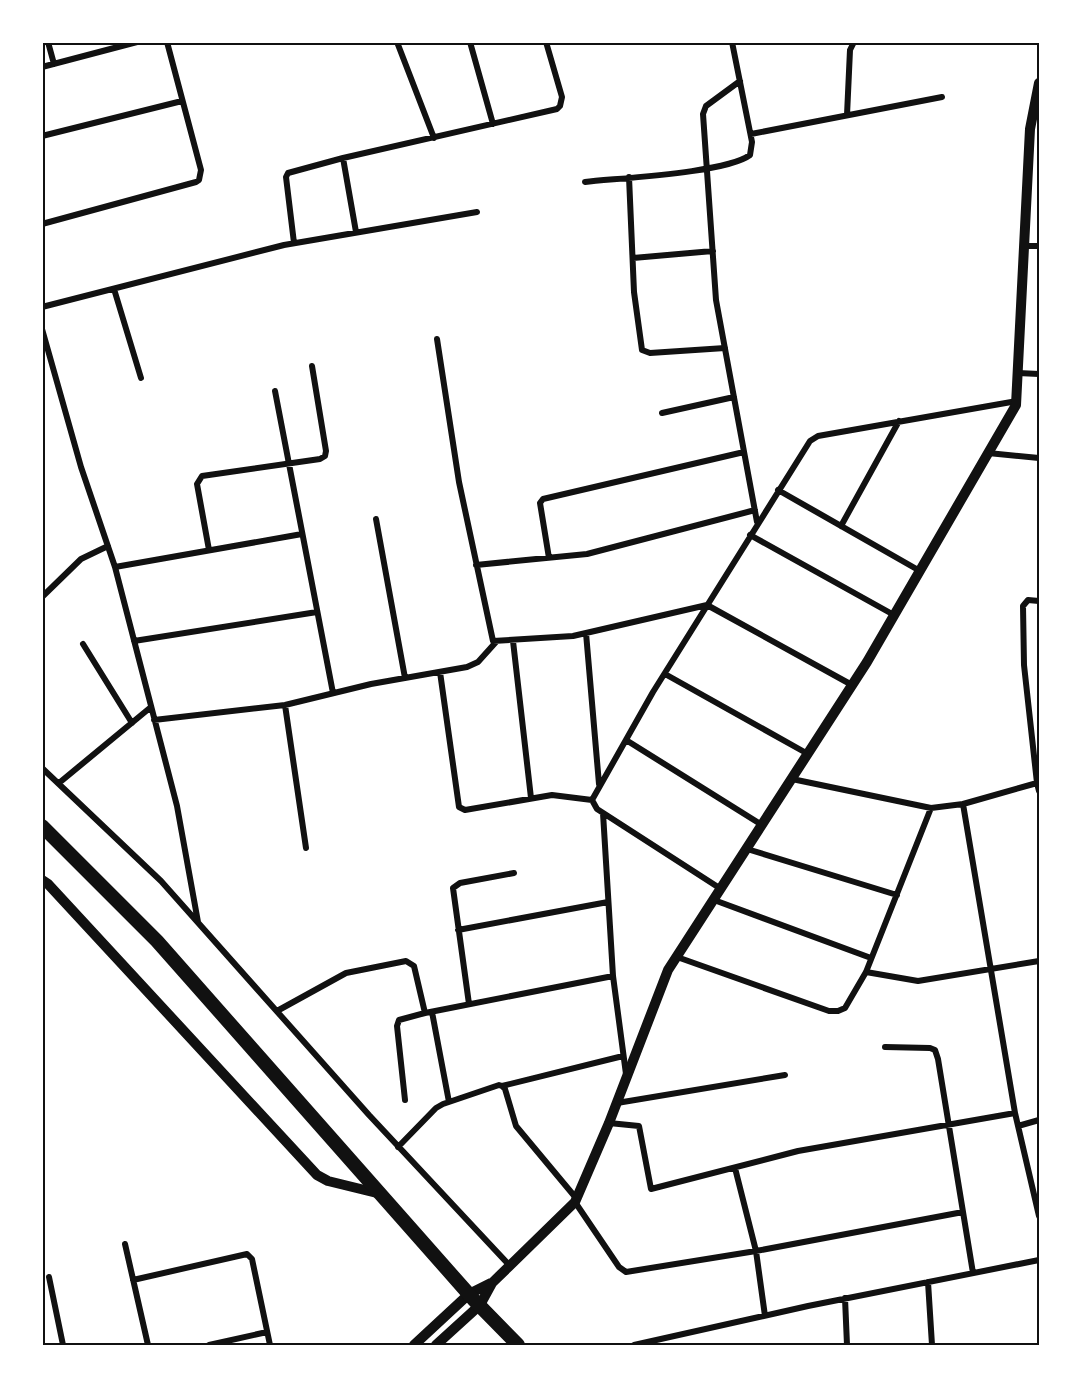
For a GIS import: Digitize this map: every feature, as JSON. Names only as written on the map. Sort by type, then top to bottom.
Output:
[{"type":"highway","points":[[42,826],[163,948],[469,1294],[518,1345]]},
{"type":"main road","points":[[414,1345],[469,1294],[492,1283],[576,1200],[627,1078],[668,970],[852,685],[1017,401],[1030,129],[1038,88]]},
{"type":"main road","points":[[42,880],[317,1175],[381,1194]]},
{"type":"main road","points":[[436,1345],[480,1305],[492,1283]]},
{"type":"street","points":[[48,42],[54,64]]},
{"type":"street","points":[[42,67],[137,42]]},
{"type":"street","points":[[42,224],[196,183],[199,180],[201,170],[167,42]]},
{"type":"street","points":[[397,42],[434,138]]},
{"type":"street","points":[[470,42],[493,124]]},
{"type":"street","points":[[294,243],[286,177],[288,173],[343,158],[557,109],[562,96],[546,42]]},
{"type":"street","points":[[585,182],[707,173],[750,155],[753,149],[751,134],[732,42]]},
{"type":"street","points":[[847,115],[850,50],[854,42]]},
{"type":"street","points":[[740,81],[704,110],[716,300],[758,523]]},
{"type":"street","points":[[751,134],[942,97]]},
{"type":"street","points":[[42,136],[182,101]]},
{"type":"street","points":[[343,158],[356,232]]},
{"type":"street","points":[[630,179],[634,292],[642,350],[650,353],[725,348]]},
{"type":"street","points":[[42,307],[294,243],[477,212]]},
{"type":"street","points":[[1024,246],[1039,246]]},
{"type":"street","points":[[633,258],[713,251]]},
{"type":"street","points":[[114,289],[141,378]]},
{"type":"street","points":[[42,329],[81,467],[115,567],[177,806],[198,923]]},
{"type":"street","points":[[437,339],[459,482],[491,638],[496,642]]},
{"type":"street","points":[[209,550],[198,480],[206,475],[289,465],[325,456],[312,366]]},
{"type":"street","points":[[1018,373],[1039,374]]},
{"type":"street","points":[[275,391],[333,693]]},
{"type":"street","points":[[662,413],[734,397]]},
{"type":"street","points":[[592,800],[599,784],[707,605],[806,445],[813,438],[1017,401]]},
{"type":"street","points":[[841,526],[899,422]]},
{"type":"street","points":[[549,558],[540,503],[543,499],[744,452]]},
{"type":"street","points":[[988,453],[1039,458]]},
{"type":"street","points":[[778,490],[920,571]]},
{"type":"street","points":[[476,565],[594,553],[755,510]]},
{"type":"street","points":[[376,519],[405,678]]},
{"type":"street","points":[[115,567],[302,534]]},
{"type":"street","points":[[750,535],[894,615]]},
{"type":"street","points":[[42,597],[81,560],[108,546]]},
{"type":"street","points":[[1039,601],[1028,600],[1023,606],[1024,665],[1039,791]]},
{"type":"street","points":[[154,720],[285,705],[475,664],[496,642],[586,633],[707,605],[852,685]]},
{"type":"street","points":[[134,641],[317,612]]},
{"type":"street","points":[[586,633],[599,784]]},
{"type":"street","points":[[513,640],[531,798]]},
{"type":"street","points":[[83,644],[132,723]]},
{"type":"street","points":[[440,672],[459,807],[465,810],[552,795],[592,800]]},
{"type":"street","points":[[665,674],[808,754]]},
{"type":"street","points":[[285,705],[306,849]]},
{"type":"street","points":[[58,783],[151,707]]},
{"type":"street","points":[[626,740],[762,825]]},
{"type":"street","points":[[42,768],[157,877],[398,1147],[510,1266]]},
{"type":"street","points":[[792,779],[931,808],[963,804],[1037,783]]},
{"type":"street","points":[[592,800],[597,809],[721,889]]},
{"type":"street","points":[[963,804],[1015,1113],[1039,1216]]},
{"type":"street","points":[[677,957],[828,1011],[845,1008],[866,972],[931,808]]},
{"type":"street","points":[[603,813],[613,976],[627,1078]]},
{"type":"street","points":[[747,849],[897,895]]},
{"type":"street","points":[[469,1004],[453,888],[460,883],[514,873]]},
{"type":"street","points":[[714,900],[871,958]]},
{"type":"street","points":[[458,930],[608,902]]},
{"type":"street","points":[[277,1011],[351,971],[406,961],[414,966],[429,1012],[449,1102]]},
{"type":"street","points":[[866,972],[918,981],[991,971],[1039,961]]},
{"type":"street","points":[[405,1100],[397,1026],[402,1019],[613,976]]},
{"type":"street","points":[[885,1047],[935,1050],[973,1273]]},
{"type":"street","points":[[398,1147],[436,1108],[449,1102],[499,1085],[623,1056]]},
{"type":"street","points":[[616,1103],[785,1074]]},
{"type":"street","points":[[502,1086],[506,1089],[516,1126],[576,1200],[619,1267],[626,1272],[756,1251],[963,1212]]},
{"type":"street","points":[[609,1123],[639,1126],[651,1190],[798,1151],[1015,1113]]},
{"type":"street","points":[[1018,1126],[1039,1120]]},
{"type":"street","points":[[735,1168],[756,1251],[765,1316]]},
{"type":"street","points":[[125,1244],[148,1345]]},
{"type":"street","points":[[133,1280],[247,1254],[252,1259],[270,1345]]},
{"type":"street","points":[[634,1345],[845,1298],[1039,1260]]},
{"type":"street","points":[[49,1277],[63,1345]]},
{"type":"street","points":[[928,1282],[932,1345]]},
{"type":"street","points":[[845,1298],[847,1345]]},
{"type":"street","points":[[209,1345],[267,1332]]}]
